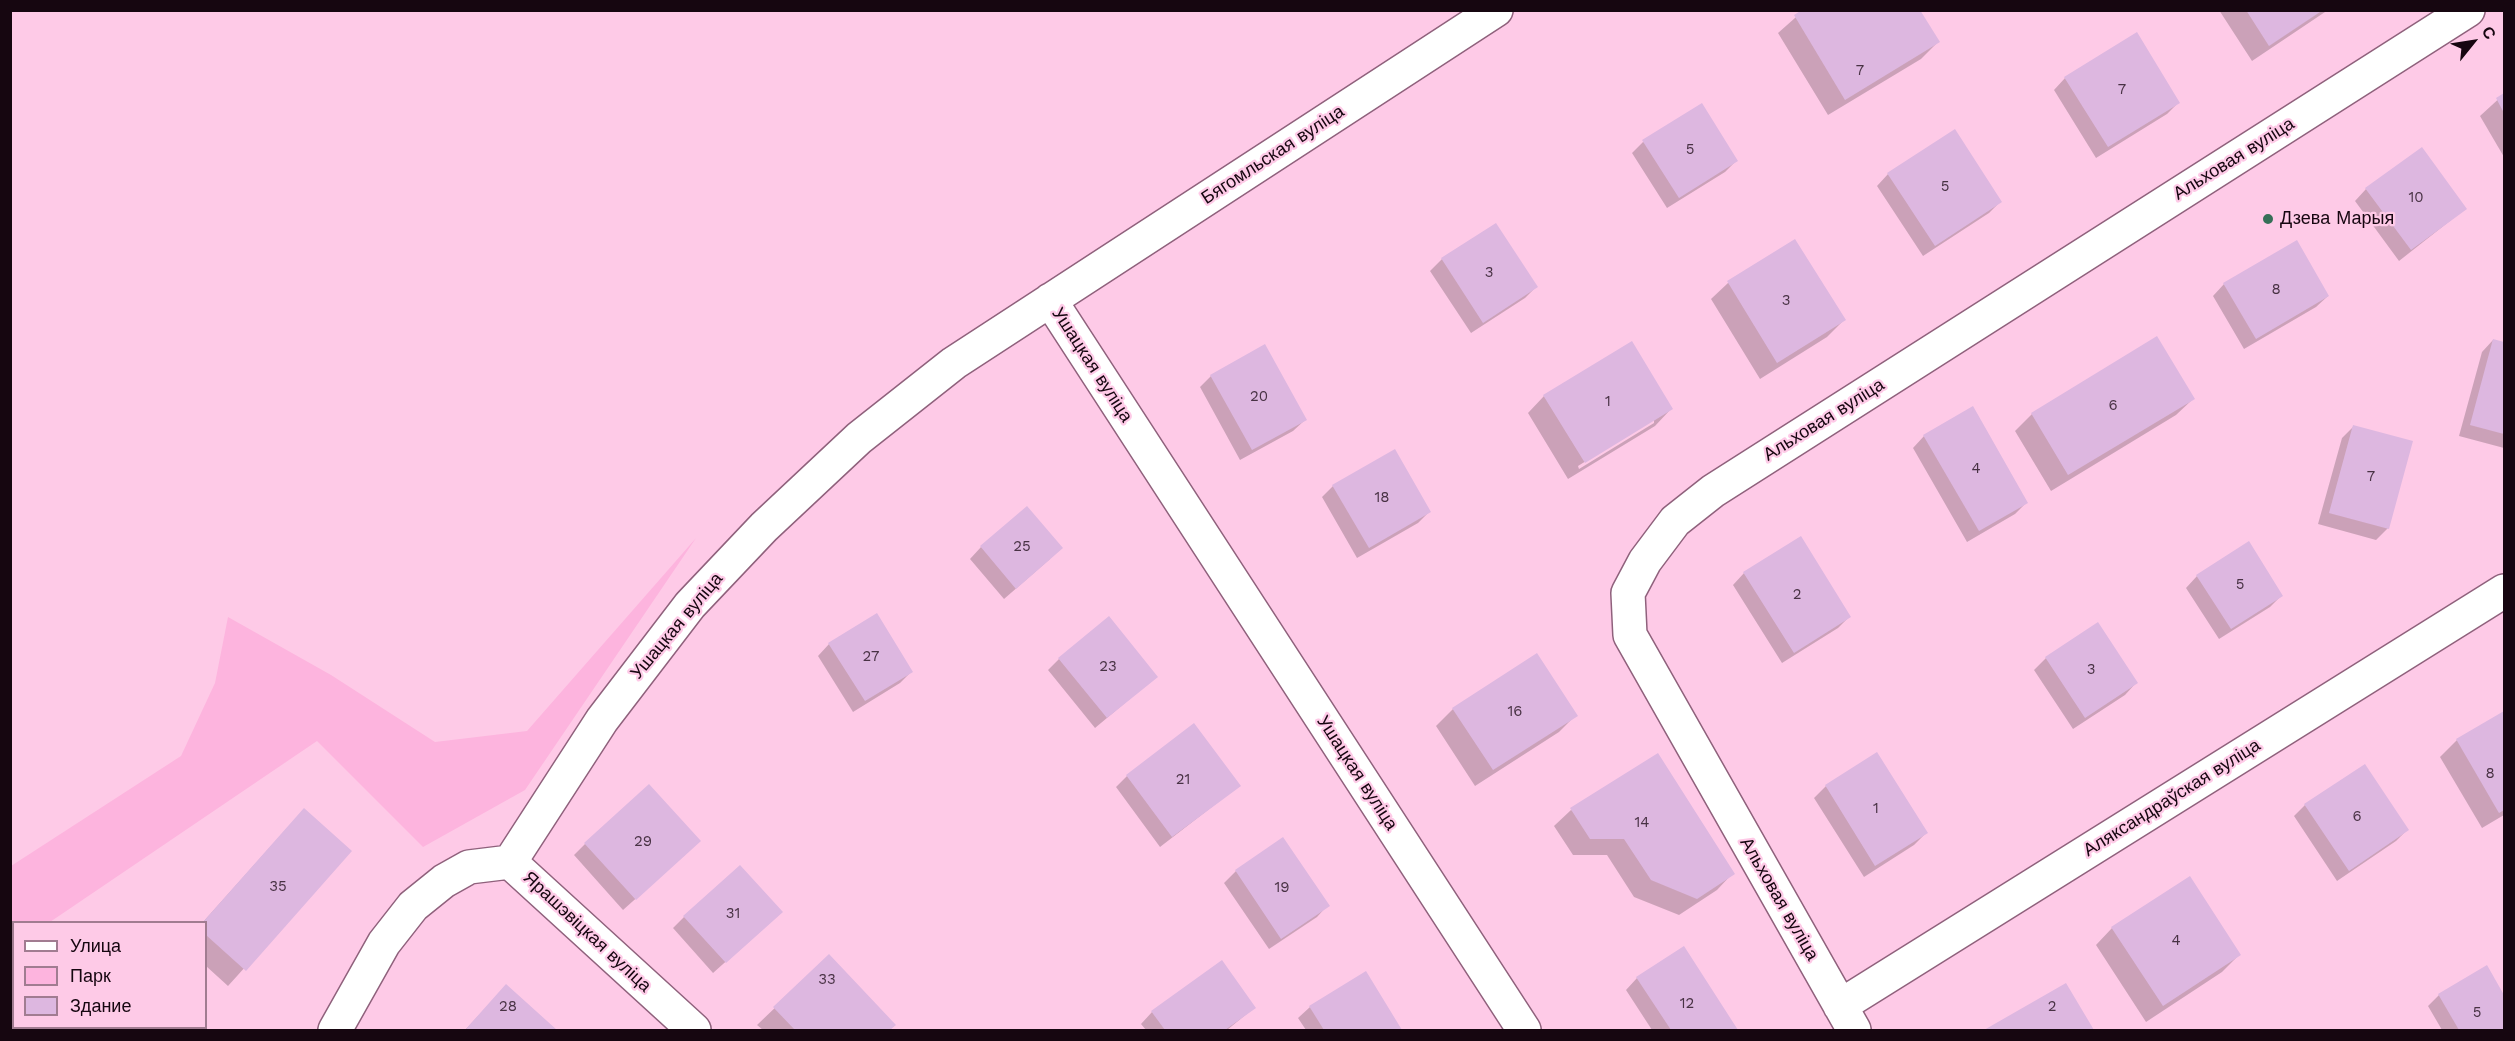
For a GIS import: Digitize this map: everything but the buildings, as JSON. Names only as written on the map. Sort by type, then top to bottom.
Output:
[{"type":"street","name":"Бягомльская вуліца","points":[[1050,300],[1496,10]]},
{"type":"street","name":"Альховая вуліца","points":[[1847,1018],[1630,635],[1628,593],[1646,561],[1675,521],[1713,491],[2468,10]]},
{"type":"street","name":"Ушацкая вуліца","points":[[510,862],[566,772],[615,702],[690,605],[764,527],[859,438],[954,363],[1050,300],[1524,1030]]},
{"type":"street","name":"Аляксандраўская вуліца","points":[[1847,1018],[2505,591]]},
{"type":"street","name":"Ярашэвіцкая вуліца","points":[[335,1030],[384,943],[413,906],[444,881],[469,867],[510,862],[694,1030]]},
{"type":"green space","points":[[696,538],[525,790],[423,847],[317,741],[51,921],[12,921],[11,949],[11,866],[181,756],[215,683],[228,617],[331,675],[435,742],[527,731]]},
{"type":"place","name":"Дзева Марыя","points":[[2268,219]]}]
